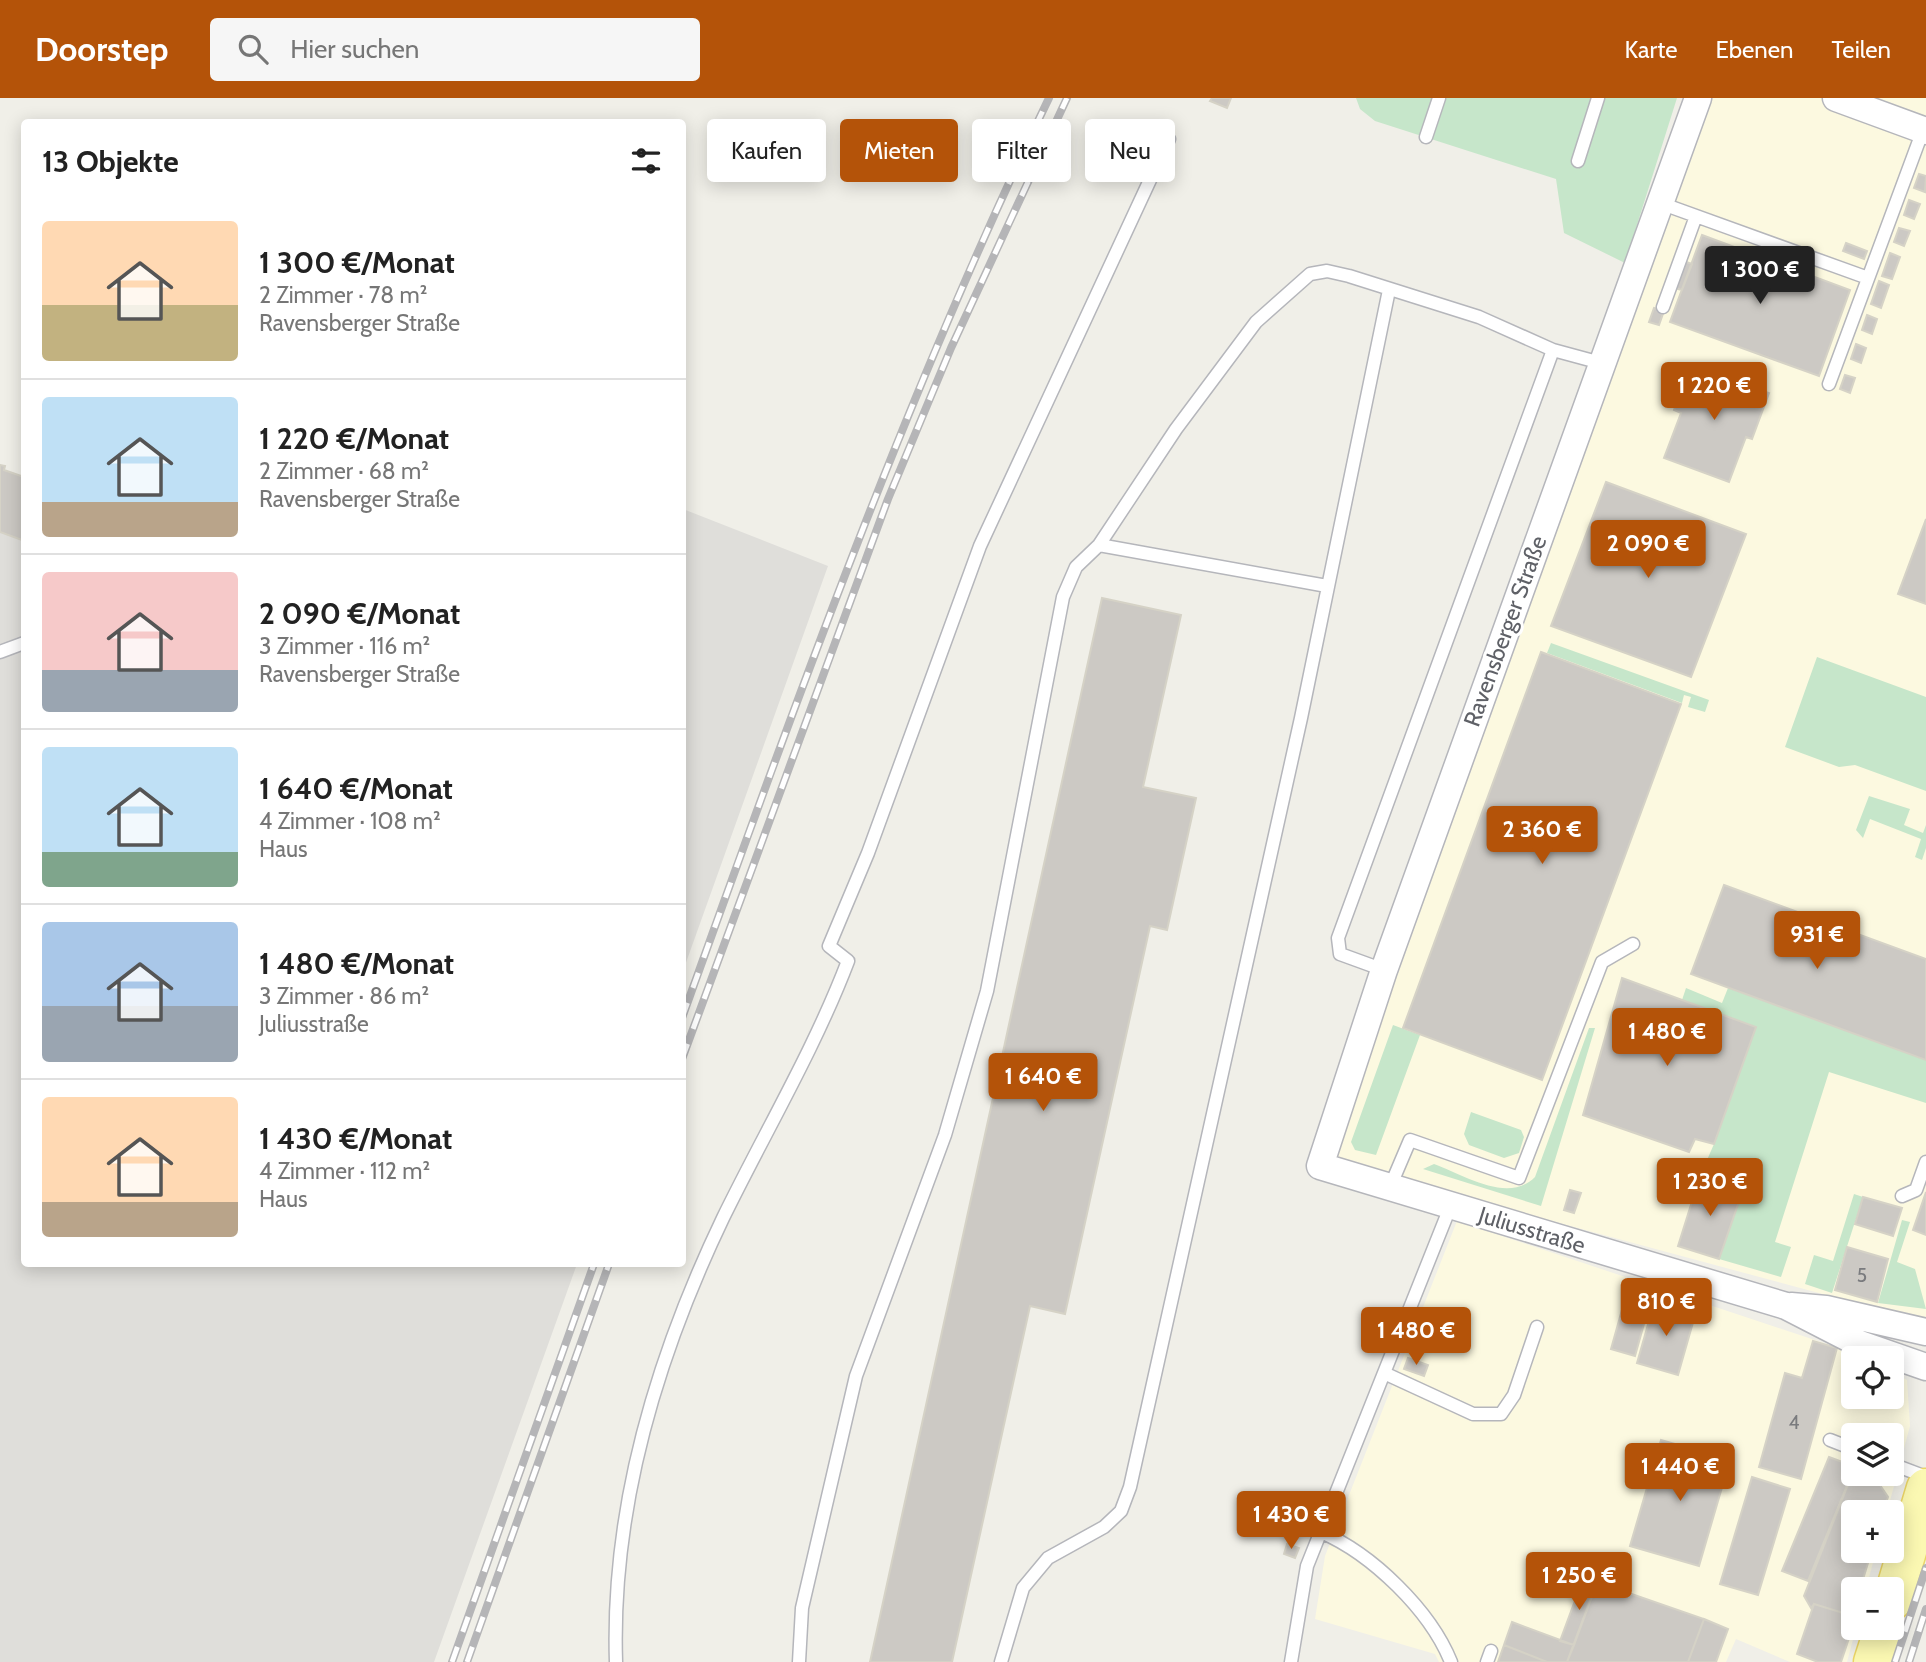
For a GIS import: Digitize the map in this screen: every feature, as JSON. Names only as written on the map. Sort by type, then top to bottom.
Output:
[{"type":"main road","points":[[1899,1577],[1926,1488]]},
{"type":"main road","points":[[1873,1662],[1880,1640]]},
{"type":"street","name":"Ravensberger Straße","points":[[1320,1166],[1384,970],[1698,98]]},
{"type":"street","points":[[1836,98],[1924,130]]},
{"type":"street","name":"Juliusstraße","points":[[1320,1166],[1786,1306],[1860,1344],[1926,1367]]},
{"type":"street","name":"Juliusstraße","points":[[1786,1306],[1826,1309],[1926,1332]]},
{"type":"lane","points":[[1426,136],[1439,98]]},
{"type":"lane","points":[[1578,161],[1598,98]]},
{"type":"lane","points":[[1829,384],[1924,130]]},
{"type":"lane","points":[[616,1662],[617,1586],[624,1521],[635,1465],[645,1425],[700,1269],[826,1017],[848,961],[829,946],[868,853],[980,546],[1149,182]]},
{"type":"lane","points":[[1660,203],[1868,278]]},
{"type":"lane","points":[[1663,307],[1696,216]]},
{"type":"lane","points":[[799,1662],[802,1608],[856,1376],[945,1135],[987,991],[1063,597],[1076,567],[1099,545],[1176,429],[1256,322],[1310,274],[1326,271],[1479,317],[1553,350],[1601,363]]},
{"type":"lane","points":[[1001,1662],[1023,1588],[1048,1558],[1104,1527],[1121,1511],[1130,1487],[1301,718],[1389,290]]},
{"type":"lane","points":[[1384,970],[1340,954],[1338,938],[1553,350]]},
{"type":"lane","points":[[1099,545],[1327,586]]},
{"type":"lane","points":[[0,652],[21,644]]},
{"type":"lane","points":[[1390,1187],[1410,1140],[1520,1178],[1602,962],[1633,944]]},
{"type":"lane","points":[[1902,1196],[1916,1190],[1926,1163]]},
{"type":"lane","points":[[1292,1662],[1307,1566],[1451,1205]]},
{"type":"lane","points":[[1384,1373],[1472,1414],[1502,1414],[1514,1395],[1537,1326]]},
{"type":"lane","points":[[1830,1440],[1841,1447]]},
{"type":"lane","points":[[1904,1469],[1926,1477]]},
{"type":"lane","points":[[1321,1532],[1361,1556],[1413,1601],[1451,1662]]},
{"type":"shaded area","points":[[1713,98],[1926,98],[1926,1322],[1367,1171],[1332,1157]]},
{"type":"shaded area","points":[[0,465],[5,466],[4,470],[21,476],[21,1267],[576,1267],[434,1662],[0,1662]]},
{"type":"shaded area","points":[[686,510],[828,566],[686,963]]},
{"type":"shaded area","points":[[1457,1221],[1841,1349],[1841,1409],[1904,1409],[1904,1378],[1907,1380],[1910,1426],[1904,1448],[1904,1423],[1841,1423],[1841,1486],[1894,1486],[1890,1500],[1841,1500],[1841,1563],[1873,1563],[1869,1577],[1841,1577],[1841,1640],[1853,1640],[1847,1662],[1790,1662],[1736,1639],[1726,1662],[1439,1662],[1435,1654],[1315,1619],[1325,1556]]},
{"type":"green space","points":[[1356,98],[1677,98],[1625,263],[1564,233],[1556,179],[1375,121],[1360,109]]},
{"type":"green space","points":[[1551,643],[1709,700],[1705,712],[1688,707],[1691,697],[1684,695],[1682,703],[1547,653]]},
{"type":"green space","points":[[1817,657],[1926,697],[1926,791],[1855,765],[1839,767],[1785,747]]},
{"type":"green space","points":[[1869,796],[1910,809],[1904,825],[1923,833],[1926,825],[1926,848],[1922,860],[1915,857],[1921,839],[1870,819],[1863,838],[1856,830]]},
{"type":"green space","points":[[1686,988],[1722,1003],[1728,988],[1926,1060],[1926,1103],[1829,1072],[1775,1242],[1791,1247],[1781,1277],[1719,1259],[1742,1193],[1700,1176],[1756,1027],[1682,1000]]},
{"type":"green space","points":[[1393,1025],[1420,1035],[1376,1155],[1355,1150],[1351,1142]]},
{"type":"green space","points":[[1589,1028],[1595,1028],[1541,1206],[1423,1169],[1434,1164],[1499,1188],[1524,1185],[1535,1177]]},
{"type":"green space","points":[[1471,1112],[1521,1130],[1524,1137],[1519,1153],[1504,1158],[1469,1145],[1464,1134]]},
{"type":"green space","points":[[1854,1194],[1863,1197],[1832,1293],[1805,1284],[1814,1255],[1833,1261]]},
{"type":"green space","points":[[1902,1220],[1910,1222],[1897,1262],[1915,1269],[1926,1309],[1878,1303]]},
{"type":"building","points":[[1212,98],[1231,98],[1227,108],[1210,101]]},
{"type":"building","points":[[1919,174],[1926,176],[1925,192],[1914,188]]},
{"type":"building","points":[[1909,200],[1920,204],[1914,219],[1904,215]]},
{"type":"building","points":[[1899,228],[1910,231],[1904,246],[1894,242]]},
{"type":"building","points":[[1702,235],[1850,290],[1819,376],[1670,322]]},
{"type":"building","points":[[1846,243],[1867,251],[1864,259],[1843,251]]},
{"type":"building","points":[[1890,253],[1900,257],[1892,279],[1882,276]]},
{"type":"building","points":[[1681,260],[1692,264],[1682,290],[1671,287]]},
{"type":"building","points":[[1879,281],[1889,285],[1881,308],[1871,304]]},
{"type":"building","points":[[1654,308],[1664,311],[1659,325],[1649,322]]},
{"type":"building","points":[[1867,315],[1877,319],[1872,334],[1862,330]]},
{"type":"building","points":[[1856,344],[1866,348],[1861,363],[1851,359]]},
{"type":"building","points":[[1691,365],[1769,393],[1752,439],[1746,437],[1729,482],[1664,458],[1681,413],[1674,410]]},
{"type":"building","points":[[1845,375],[1855,378],[1850,393],[1840,389]]},
{"type":"building","points":[[0,465],[5,466],[4,470],[21,476],[21,540],[0,532]]},
{"type":"building","points":[[1606,482],[1746,534],[1691,677],[1551,626]]},
{"type":"building","points":[[1926,519],[1926,604],[1898,594]]},
{"type":"building","points":[[1102,598],[1181,615],[1143,787],[1196,798],[1167,930],[1150,926],[1065,1314],[1030,1306],[952,1662],[870,1662]]},
{"type":"building","points":[[1541,652],[1681,704],[1542,1080],[1403,1028]]},
{"type":"building","points":[[1724,885],[1926,959],[1926,1060],[1691,974]]},
{"type":"building","points":[[1622,978],[1756,1027],[1714,1144],[1695,1139],[1689,1152],[1583,1115]]},
{"type":"building","points":[[1700,1176],[1742,1193],[1719,1259],[1678,1246]]},
{"type":"building","points":[[1570,1190],[1581,1193],[1574,1213],[1564,1210]]},
{"type":"building","points":[[1926,1192],[1926,1235],[1913,1230]]},
{"type":"building","points":[[1863,1197],[1902,1208],[1893,1236],[1855,1224]]},
{"type":"building","points":[[1847,1247],[1888,1259],[1877,1302],[1835,1290]]},
{"type":"building","points":[[1625,1299],[1649,1306],[1635,1356],[1611,1349]]},
{"type":"building","points":[[1655,1300],[1696,1312],[1678,1375],[1637,1363]]},
{"type":"building","points":[[1813,1341],[1837,1348],[1801,1479],[1759,1467],[1785,1373],[1802,1378]]},
{"type":"building","points":[[1408,1358],[1428,1365],[1424,1376],[1404,1369]]},
{"type":"building","points":[[1661,1440],[1730,1460],[1699,1566],[1630,1546]]},
{"type":"building","points":[[1829,1457],[1841,1462],[1841,1486],[1847,1486],[1808,1581],[1782,1571]]},
{"type":"building","points":[[1752,1477],[1790,1489],[1758,1595],[1720,1584]]},
{"type":"building","points":[[1847,1486],[1881,1486],[1888,1497],[1887,1500],[1842,1500]]},
{"type":"building","points":[[1841,1502],[1841,1563],[1868,1563],[1864,1577],[1841,1577],[1841,1612],[1814,1604],[1811,1608],[1804,1596]]},
{"type":"building","points":[[1287,1544],[1299,1548],[1295,1558],[1284,1554]]},
{"type":"building","points":[[1583,1579],[1597,1583],[1574,1645],[1560,1641]]},
{"type":"building","points":[[1597,1582],[1704,1619],[1688,1662],[1567,1662]]},
{"type":"building","points":[[1814,1604],[1841,1612],[1841,1640],[1848,1640],[1841,1662],[1818,1662],[1797,1654]]},
{"type":"building","points":[[1704,1619],[1728,1629],[1716,1662],[1688,1662]]},
{"type":"building","points":[[1512,1622],[1574,1645],[1567,1662],[1547,1662],[1504,1645]]},
{"type":"building","points":[[1504,1645],[1547,1662],[1498,1662]]},
{"type":"railway","points":[[686,1007],[809,669],[899,438],[996,210],[1049,98]]},
{"type":"railway","points":[[686,1048],[888,499],[951,348],[1067,98]]},
{"type":"railway","points":[[452,1662],[593,1267]]},
{"type":"railway","points":[[467,1662],[608,1267]]},
{"type":"railway","points":[[1895,1662],[1926,1568]]},
{"type":"railway","points":[[1909,1662],[1926,1609]]}]
